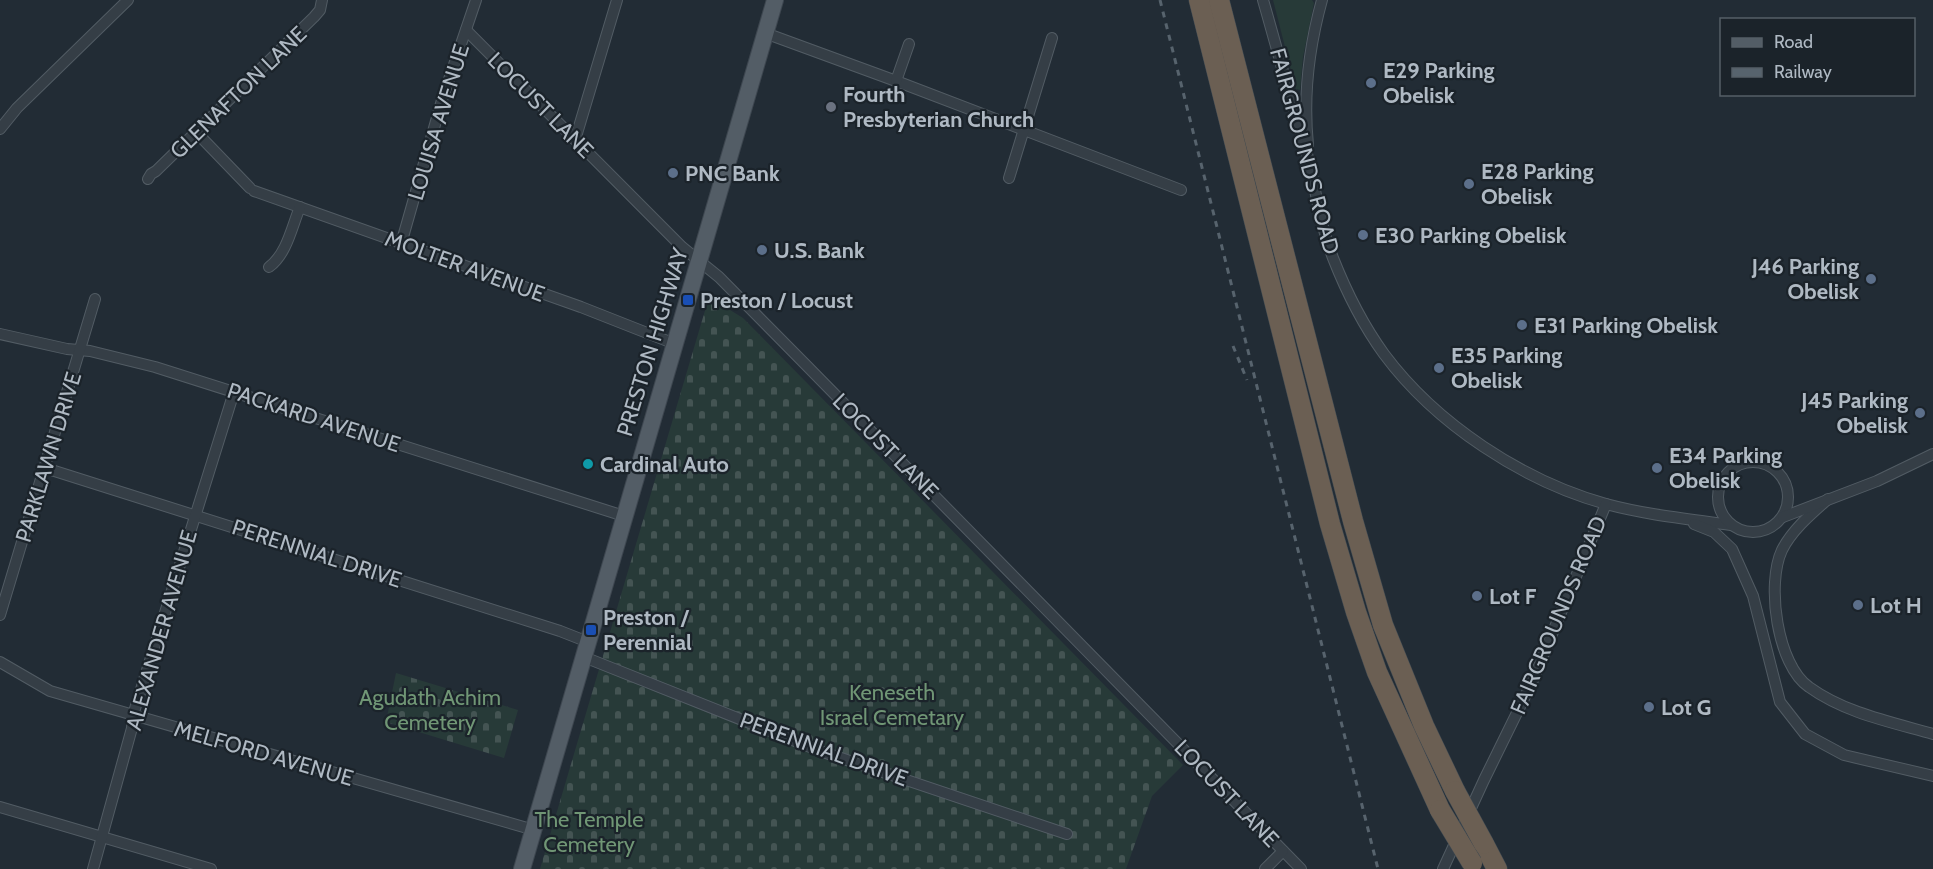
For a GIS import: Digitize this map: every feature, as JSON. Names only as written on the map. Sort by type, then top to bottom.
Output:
[{"type":"highway","points":[[1199,0],[1330,524],[1356,612],[1377,672],[1440,810],[1474,866]]},
{"type":"highway","points":[[1219,0],[1353,521],[1383,625],[1424,726],[1455,791],[1497,869]]},
{"type":"main road","name":"PRESTON HIGHWAY","points":[[522,869],[775,0]]},
{"type":"street","points":[[0,129],[17,108],[128,0]]},
{"type":"street","name":"GLENAFTON LANE","points":[[148,179],[314,17],[320,10],[322,0]]},
{"type":"street","name":"LOUISA AVENUE","points":[[401,244],[442,100],[476,0]]},
{"type":"street","points":[[575,140],[594,83],[617,0]]},
{"type":"street","name":"FAIRGROUNDS ROAD","points":[[1263,0],[1333,259],[1353,303],[1384,354],[1416,390],[1462,431],[1507,462],[1553,485],[1606,504],[1533,680],[1443,869]]},
{"type":"street","points":[[1311,171],[1307,83],[1314,29],[1322,0]]},
{"type":"street","name":"LOCUST LANE","points":[[466,30],[682,247],[719,277],[816,374],[1301,869]]},
{"type":"street","points":[[765,33],[1181,190]]},
{"type":"street","points":[[1009,178],[1052,38]]},
{"type":"street","points":[[896,81],[909,44]]},
{"type":"street","name":"MOLTER AVENUE","points":[[196,132],[252,190],[581,307],[675,344]]},
{"type":"street","points":[[269,267],[281,254],[300,207]]},
{"type":"street","name":"PARKLAWN DRIVE","points":[[0,615],[95,299]]},
{"type":"street","name":"PACKARD AVENUE","points":[[0,334],[93,351],[155,367],[624,516]]},
{"type":"street","name":"ALEXANDER AVENUE","points":[[93,869],[132,728],[133,715],[234,392]]},
{"type":"street","points":[[1783,517],[1877,481],[1933,454]]},
{"type":"street","points":[[1606,504],[1731,525],[1753,533],[1764,531],[1775,525],[1783,517],[1788,506],[1786,483],[1779,473],[1759,462],[1747,462],[1727,473],[1718,494],[1723,516],[1731,525]]},
{"type":"street","name":"PERENNIAL DRIVE","points":[[45,468],[560,631],[586,649],[820,751],[1067,834]]},
{"type":"street","points":[[1828,499],[1788,540],[1777,566],[1774,587],[1776,609],[1784,651],[1789,664],[1797,677],[1809,687],[1843,706],[1933,734]]},
{"type":"street","points":[[1677,517],[1714,532],[1732,549],[1753,596],[1780,702],[1805,734],[1844,755],[1933,776]]},
{"type":"street","name":"MELFORD AVENUE","points":[[0,662],[50,691],[534,830]]},
{"type":"street","points":[[0,807],[211,869]]},
{"type":"street","points":[[1266,869],[1283,851]]},
{"type":"green space","points":[[1273,0],[1312,0],[1314,3],[1303,57],[1300,90],[1296,90]]},
{"type":"green space","name":"Keneseth Israel Cemetary","points":[[709,297],[743,318],[1183,765],[1152,796],[1126,869],[540,869]]},
{"type":"green space","name":"Agudath Achim Cemetery","points":[[396,673],[518,710],[504,758],[386,722]]},
{"type":"railway","points":[[1160,0],[1378,869]]},
{"type":"railway","points":[[1233,346],[1247,380]]},
{"type":"place","name":"E29 Parking Obelisk","points":[[1371,83]]},
{"type":"place","name":"Fourth Presbyterian Church","points":[[831,107]]},
{"type":"place","name":"PNC Bank","points":[[673,173]]},
{"type":"place","name":"E28 Parking Obelisk","points":[[1469,184]]},
{"type":"place","name":"E30 Parking Obelisk","points":[[1363,235]]},
{"type":"place","name":"U.S. Bank","points":[[762,250]]},
{"type":"place","name":"J46 Parking Obelisk","points":[[1871,279]]},
{"type":"place","name":"Preston / Locust","points":[[688,300]]},
{"type":"place","name":"E31 Parking Obelisk","points":[[1522,325]]},
{"type":"place","name":"E35 Parking Obelisk","points":[[1439,368]]},
{"type":"place","name":"J45 Parking Obelisk","points":[[1920,413]]},
{"type":"place","name":"Cardinal Auto","points":[[588,464]]},
{"type":"place","name":"E34 Parking Obelisk","points":[[1657,468]]},
{"type":"place","name":"Lot F","points":[[1477,596]]},
{"type":"place","name":"Lot H","points":[[1858,605]]},
{"type":"place","name":"Preston / Perennial","points":[[591,630]]},
{"type":"place","name":"Lot G","points":[[1649,707]]},
{"type":"park label","name":"The Temple Cemetery","points":[[589,832]]}]
